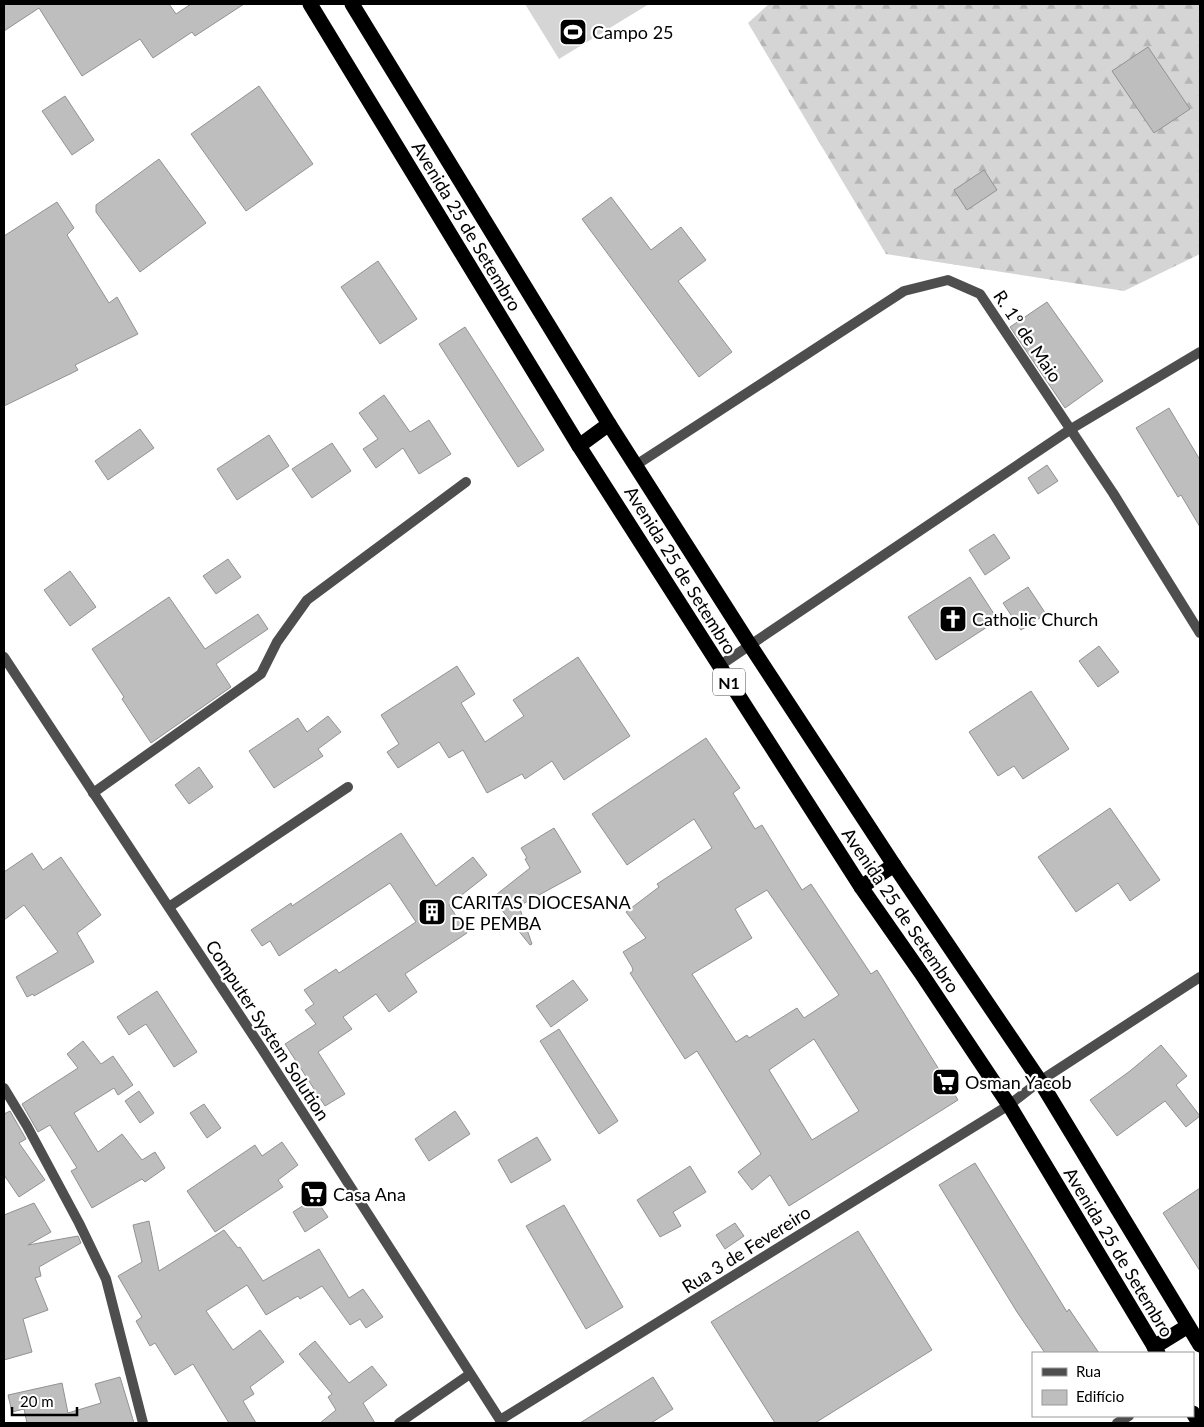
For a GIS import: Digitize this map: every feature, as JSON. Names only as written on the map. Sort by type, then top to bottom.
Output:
[{"type":"highway","name":"Avenida 25 de Setembro","points":[[310,4],[580,446],[861,887],[1009,1105],[1156,1350]]},
{"type":"highway","name":"Avenida 25 de Setembro","points":[[352,4],[609,424],[750,645],[894,865],[1040,1081],[1200,1345]]},
{"type":"highway","points":[[580,446],[609,424]]},
{"type":"highway","points":[[861,887],[894,865]]},
{"type":"highway","points":[[1156,1350],[1188,1326]]},
{"type":"street","name":"R. 1º de Maio","points":[[636,465],[904,290],[948,280],[980,294],[1071,429],[1200,633]]},
{"type":"street","points":[[719,666],[1071,429],[1200,352]]},
{"type":"street","points":[[93,793],[261,674],[277,642],[307,600],[466,482]]},
{"type":"street","name":"Computer System Solution","points":[[4,657],[267,1057],[501,1422]]},
{"type":"street","points":[[169,907],[348,787]]},
{"type":"street","name":"Rua 3 de Fevereiro","points":[[501,1422],[1009,1105],[1040,1081],[1200,977]]},
{"type":"street","points":[[4,1088],[80,1223],[106,1279],[143,1423]]},
{"type":"street","points":[[399,1423],[470,1374]]},
{"type":"green space","name":"Campo 25","points":[[525,4],[649,4],[559,59]]},
{"type":"green space","points":[[769,4],[1200,4],[1200,254],[1124,291],[886,254],[748,23]]},
{"type":"building","points":[[4,4],[169,4],[176,14],[191,4],[244,4],[195,36],[192,32],[153,58],[140,39],[82,76],[39,8],[4,31]]},
{"type":"building","points":[[1148,47],[1190,109],[1154,133],[1112,71]]},
{"type":"building","points":[[259,86],[313,164],[246,211],[191,134]]},
{"type":"building","points":[[65,96],[94,140],[72,155],[42,111]]},
{"type":"building","points":[[159,159],[206,223],[140,272],[96,212],[96,205]]},
{"type":"building","points":[[984,170],[997,190],[967,210],[954,190]]},
{"type":"building","points":[[611,197],[651,250],[681,227],[706,260],[678,281],[732,352],[699,377],[582,219]]},
{"type":"building","points":[[57,202],[74,228],[67,235],[109,303],[117,297],[138,334],[75,365],[78,370],[4,406],[4,236]]},
{"type":"building","points":[[378,261],[417,319],[380,344],[341,287]]},
{"type":"building","points":[[1047,302],[1103,381],[1065,408],[1010,327]]},
{"type":"building","points":[[465,327],[544,450],[518,467],[439,344]]},
{"type":"building","points":[[384,395],[410,432],[429,420],[451,454],[419,474],[403,448],[376,468],[363,449],[378,439],[359,413]]},
{"type":"building","points":[[1169,408],[1200,460],[1200,527],[1181,495],[1178,497],[1136,428]]},
{"type":"building","points":[[140,429],[154,448],[108,480],[95,461]]},
{"type":"building","points":[[269,435],[289,466],[237,500],[217,469]]},
{"type":"building","points":[[332,443],[351,471],[312,498],[292,469]]},
{"type":"building","points":[[1047,465],[1058,481],[1038,494],[1028,478]]},
{"type":"building","points":[[994,534],[1010,558],[985,575],[969,550]]},
{"type":"building","points":[[228,559],[241,577],[216,594],[203,576]]},
{"type":"building","points":[[70,571],[96,607],[70,626],[44,590]]},
{"type":"building","name":"Catholic Church","points":[[970,577],[998,620],[936,660],[908,617]]},
{"type":"building","points":[[1028,587],[1046,614],[1021,630],[1003,603]]},
{"type":"building","points":[[169,597],[205,649],[258,614],[268,629],[216,664],[231,687],[151,743],[122,699],[124,697],[92,649]]},
{"type":"building","points":[[1099,646],[1119,672],[1098,687],[1079,661]]},
{"type":"building","points":[[578,657],[630,736],[564,780],[552,761],[525,779],[522,774],[487,793],[463,750],[449,758],[439,742],[398,768],[387,752],[399,744],[381,715],[457,666],[475,694],[461,703],[485,742],[524,716],[513,700]]},
{"type":"building","points":[[1031,691],[1069,749],[1023,779],[1014,766],[998,776],[969,732]]},
{"type":"building","points":[[328,716],[341,732],[318,749],[323,756],[274,788],[249,751],[298,718],[307,732]]},
{"type":"building","points":[[706,738],[740,788],[733,793],[755,829],[762,825],[802,890],[811,884],[871,974],[877,970],[958,1100],[789,1206],[770,1175],[752,1190],[738,1172],[761,1154],[697,1051],[685,1059],[630,973],[633,971],[632,967],[623,952],[646,938],[626,912],[659,887],[657,884],[712,848],[694,819],[627,865],[592,814]],"holes":[[[767,890],[839,995],[804,1018],[797,1008],[749,1038],[747,1035],[736,1042],[692,974],[752,938],[735,909]],[[814,1039],[859,1111],[812,1140],[769,1070]]]},
{"type":"building","points":[[199,767],[213,787],[189,804],[175,785]]},
{"type":"building","points":[[1110,808],[1160,880],[1130,901],[1118,883],[1076,912],[1038,857]]},
{"type":"building","points":[[554,828],[581,872],[519,906],[532,944],[530,945],[492,898],[530,868],[521,848]]},
{"type":"building","points":[[401,833],[436,886],[473,857],[487,875],[449,905],[467,933],[405,974],[417,992],[389,1012],[376,994],[343,1017],[352,1029],[318,1052],[345,1094],[325,1106],[285,1044],[316,1024],[305,1010],[314,1004],[304,990],[336,969],[339,973],[416,922],[390,883],[279,956],[270,941],[262,946],[251,930],[291,903],[292,906]]},
{"type":"building","points":[[32,853],[43,870],[61,857],[101,915],[77,933],[94,962],[34,996],[33,994],[27,997],[16,977],[58,952],[24,905],[4,920],[4,872]]},
{"type":"building","points":[[573,980],[588,1000],[551,1027],[536,1006]]},
{"type":"building","points":[[157,991],[197,1052],[174,1067],[146,1024],[129,1035],[117,1017]]},
{"type":"building","points":[[559,1029],[618,1121],[599,1134],[540,1041]]},
{"type":"building","points":[[83,1041],[101,1064],[113,1056],[133,1085],[118,1095],[114,1088],[74,1113],[98,1152],[122,1134],[142,1160],[155,1152],[165,1168],[145,1182],[142,1179],[92,1208],[71,1171],[77,1168],[50,1125],[38,1132],[22,1104],[78,1068],[67,1054]]},
{"type":"building","points":[[1161,1045],[1187,1076],[1176,1085],[1200,1116],[1186,1127],[1165,1101],[1117,1136],[1090,1100],[1130,1071]]},
{"type":"building","points":[[139,1091],[154,1113],[140,1123],[125,1101]]},
{"type":"building","points":[[204,1104],[221,1128],[207,1138],[190,1113]]},
{"type":"building","points":[[10,1111],[26,1139],[19,1143],[45,1180],[19,1197],[4,1175],[4,1114]]},
{"type":"building","points":[[455,1111],[470,1134],[429,1161],[415,1139]]},
{"type":"building","points":[[537,1137],[551,1160],[511,1183],[498,1160]]},
{"type":"building","points":[[282,1142],[298,1165],[278,1180],[283,1187],[215,1232],[187,1191],[255,1145],[262,1156]]},
{"type":"building","points":[[975,1163],[1067,1312],[1069,1309],[1098,1352],[1044,1352],[1017,1312],[939,1185]]},
{"type":"building","points":[[690,1166],[706,1192],[673,1212],[681,1226],[660,1237],[637,1200]]},
{"type":"building","points":[[1200,1188],[1200,1271],[1163,1213]]},
{"type":"building","points":[[315,1198],[328,1217],[305,1232],[293,1212]]},
{"type":"building","points":[[34,1203],[51,1232],[28,1245],[78,1236],[81,1243],[39,1267],[41,1276],[35,1278],[48,1310],[23,1319],[32,1352],[4,1360],[4,1215]]},
{"type":"building","points":[[564,1205],[623,1307],[586,1329],[526,1226]]},
{"type":"building","points":[[149,1221],[159,1271],[224,1230],[238,1248],[240,1247],[263,1281],[319,1249],[349,1298],[363,1289],[383,1317],[366,1328],[360,1319],[350,1325],[322,1286],[300,1299],[298,1296],[266,1315],[247,1285],[206,1311],[233,1350],[260,1330],[284,1362],[250,1387],[254,1394],[243,1401],[256,1423],[229,1423],[193,1364],[175,1375],[155,1343],[150,1346],[136,1321],[142,1317],[118,1276],[142,1262],[133,1225]]},
{"type":"building","points":[[735,1223],[744,1236],[725,1249],[716,1235]]},
{"type":"building","points":[[858,1231],[932,1350],[815,1423],[775,1423],[711,1322]]},
{"type":"building","points":[[315,1341],[349,1383],[372,1366],[387,1385],[363,1403],[375,1423],[320,1423],[336,1410],[328,1397],[332,1394],[299,1354]]},
{"type":"building","points":[[120,1377],[134,1423],[27,1423],[24,1409],[12,1412],[8,1395],[62,1383],[68,1413],[101,1403],[95,1384]]},
{"type":"building","points":[[653,1377],[673,1409],[651,1423],[580,1423]]},
{"type":"place","name":"Campo 25","points":[[573,32]]},
{"type":"place","name":"Catholic Church","points":[[953,619]]},
{"type":"place","name":"CARITAS DIOCESANA DE PEMBA","points":[[432,912]]},
{"type":"place","name":"Osman Yacob","points":[[946,1082]]},
{"type":"place","name":"Casa Ana","points":[[314,1194]]}]
